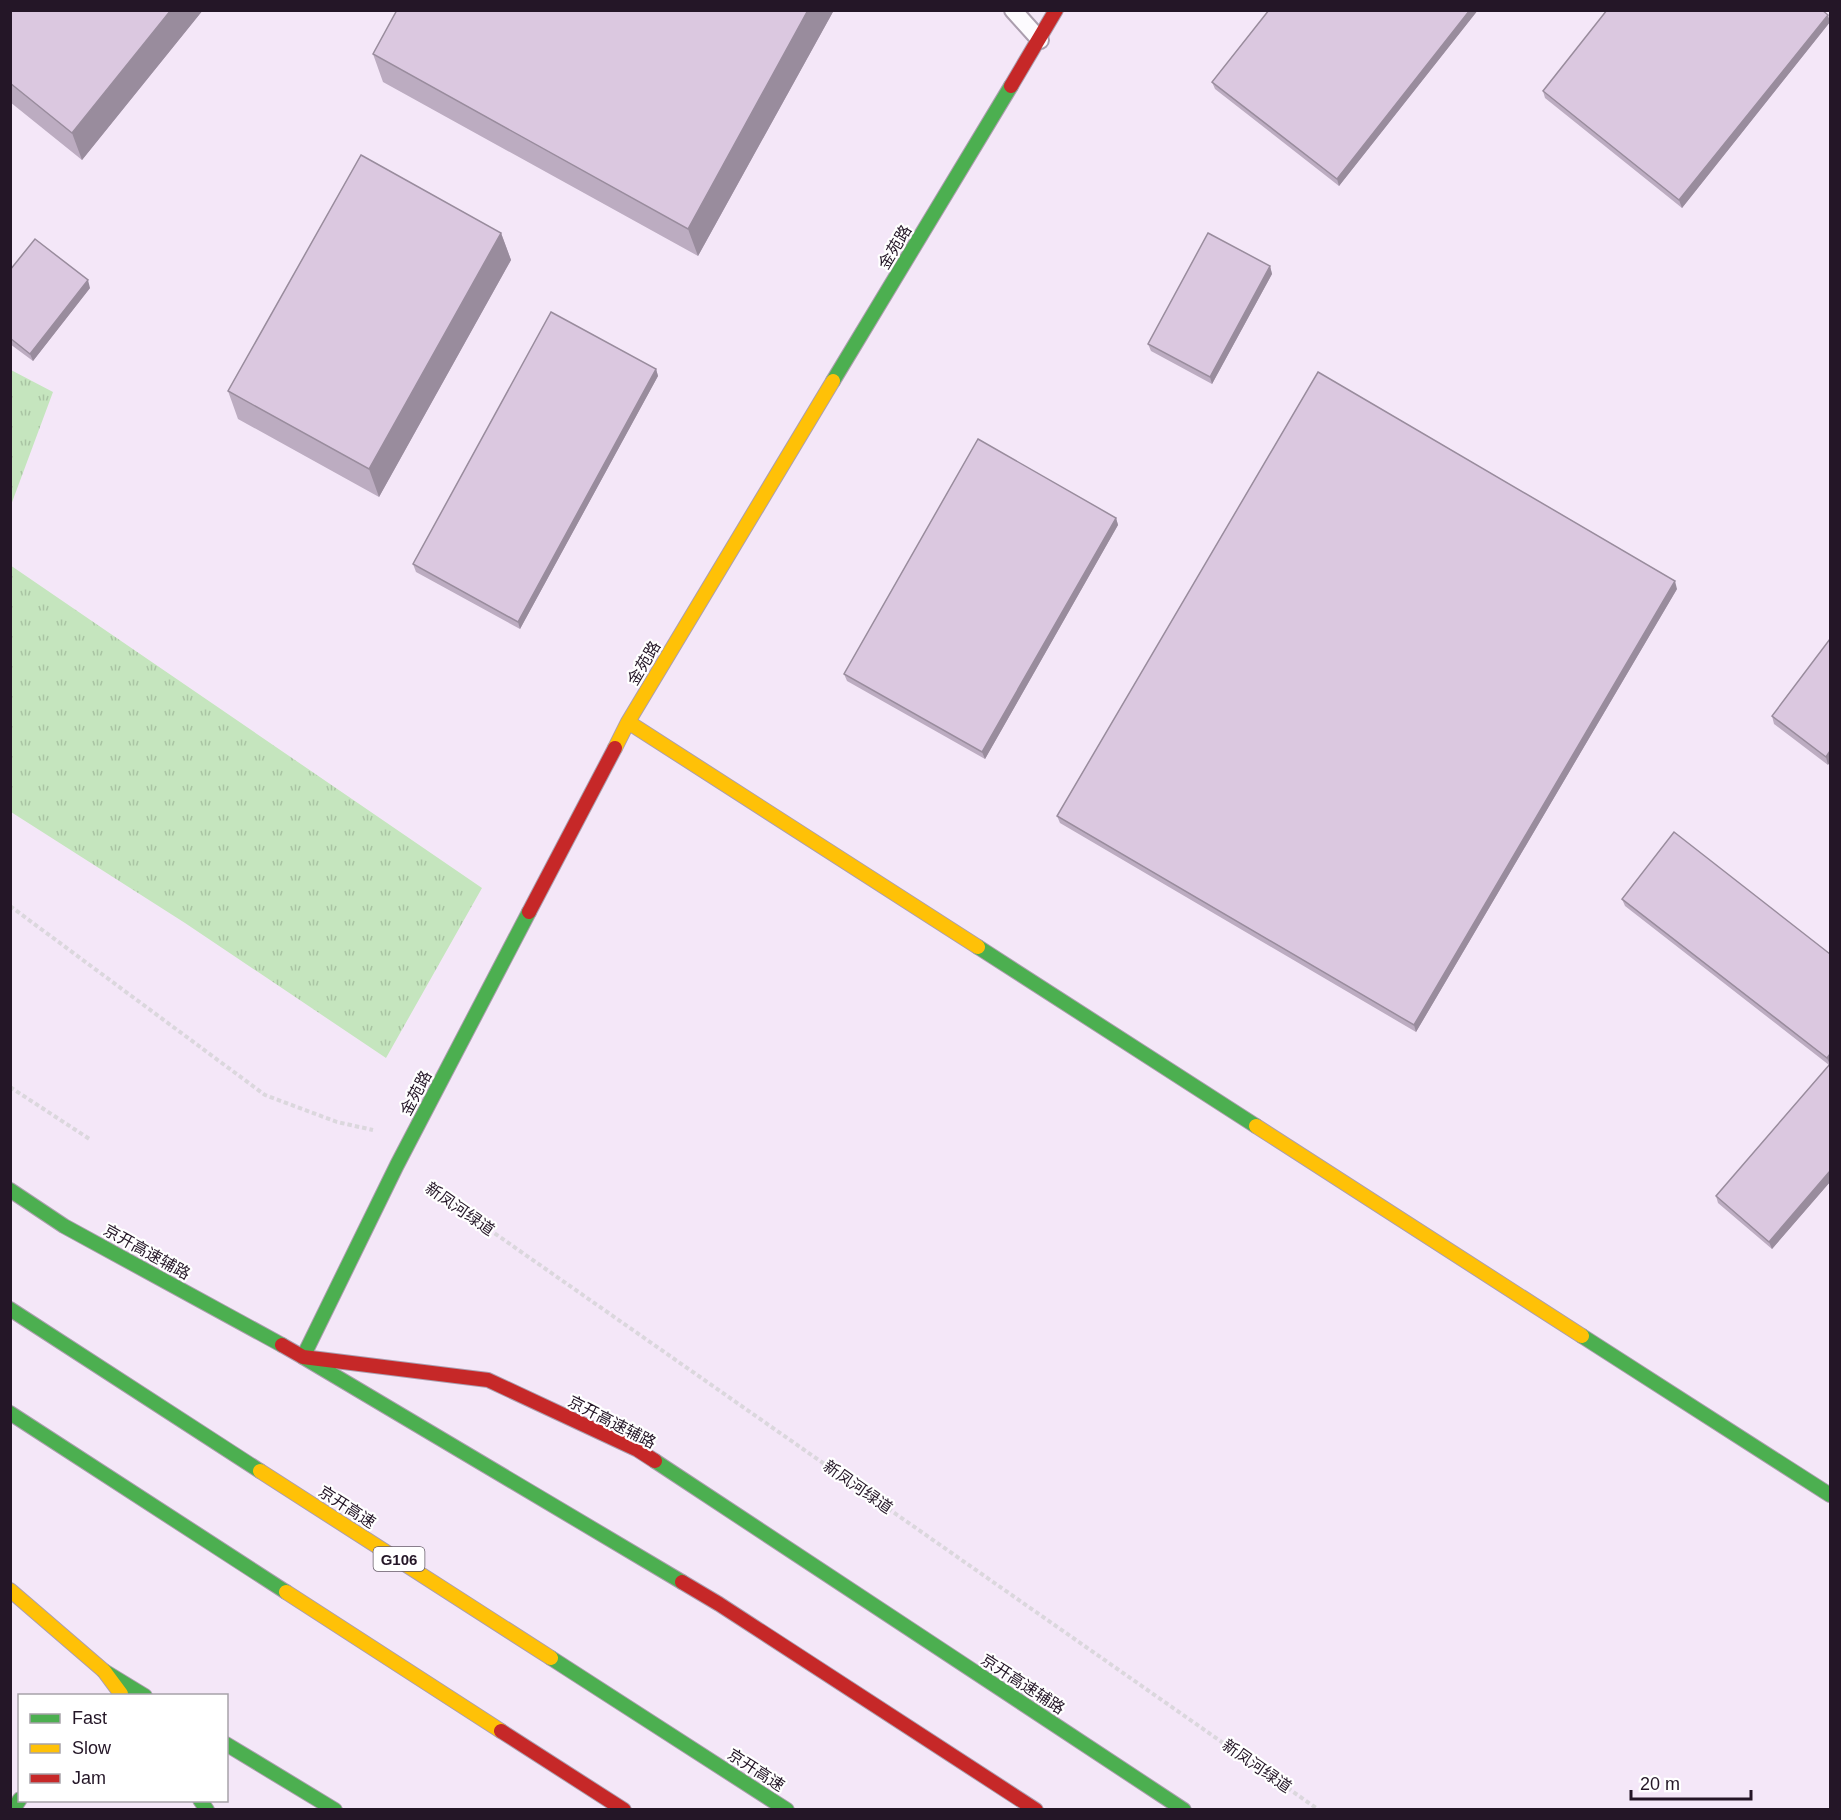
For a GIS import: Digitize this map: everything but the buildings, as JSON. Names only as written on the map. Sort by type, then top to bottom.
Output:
[{"type":"main road","name":"金苑路","points":[[303,1357],[397,1165],[628,722],[1056,10]]},
{"type":"main road","points":[[628,722],[1830,1494]]},
{"type":"main road","name":"京开高速辅路","points":[[10,1190],[64,1226],[303,1357],[488,1380],[638,1450],[1184,1809]]},
{"type":"main road","name":"京开高速","points":[[10,1310],[787,1809]]},
{"type":"main road","points":[[303,1357],[719,1604],[1036,1809]]},
{"type":"main road","points":[[10,1413],[624,1809]]},
{"type":"main road","points":[[10,1590],[104,1671],[122,1694]]},
{"type":"main road","points":[[93,1687],[104,1671]]},
{"type":"main road","points":[[104,1671],[144,1694]]},
{"type":"main road","points":[[228,1745],[335,1809]]},
{"type":"lane","points":[[1013,10],[1040,40]]},
{"type":"path","points":[[10,906],[265,1095],[337,1122],[411,1139]]},
{"type":"path","points":[[10,1087],[91,1140]]},
{"type":"path","name":"新凤河绿道","points":[[397,1165],[1319,1809]]},
{"type":"green space","points":[[11,370],[53,392],[11,505]]},
{"type":"green space","points":[[10,565],[482,888],[386,1058],[185,923],[11,812]]},
{"type":"traffic: fast","points":[[833,381],[1011,86]]},
{"type":"traffic: fast","points":[[303,1357],[397,1165],[529,912]]},
{"type":"traffic: fast","points":[[978,947],[1256,1126]]},
{"type":"traffic: fast","points":[[10,1190],[64,1226],[282,1345]]},
{"type":"traffic: fast","points":[[10,1309],[260,1471]]},
{"type":"traffic: fast","points":[[1582,1336],[1830,1495]]},
{"type":"traffic: fast","points":[[303,1357],[682,1582]]},
{"type":"traffic: fast","points":[[10,1413],[286,1592]]},
{"type":"traffic: fast","points":[[655,1461],[1184,1810]]},
{"type":"traffic: fast","points":[[551,1658],[787,1810]]},
{"type":"traffic: fast","points":[[104,1671],[142,1694]]},
{"type":"traffic: fast","points":[[228,1745],[335,1810]]},
{"type":"traffic: fast","points":[[13,1810],[18,1802]]},
{"type":"traffic: fast","points":[[201,1802],[207,1810]]},
{"type":"traffic: slow","points":[[615,748],[628,722],[833,381]]},
{"type":"traffic: slow","points":[[628,722],[978,947]]},
{"type":"traffic: slow","points":[[1256,1126],[1582,1336]]},
{"type":"traffic: slow","points":[[260,1471],[551,1658]]},
{"type":"traffic: slow","points":[[10,1590],[104,1671],[121,1694]]},
{"type":"traffic: slow","points":[[286,1592],[501,1731]]},
{"type":"traffic: jam","points":[[1011,86],[1056,10]]},
{"type":"traffic: jam","points":[[529,912],[615,748]]},
{"type":"traffic: jam","points":[[282,1345],[303,1357],[488,1380],[638,1450],[655,1461]]},
{"type":"traffic: jam","points":[[682,1582],[1036,1810]]},
{"type":"traffic: jam","points":[[501,1731],[624,1810]]}]
